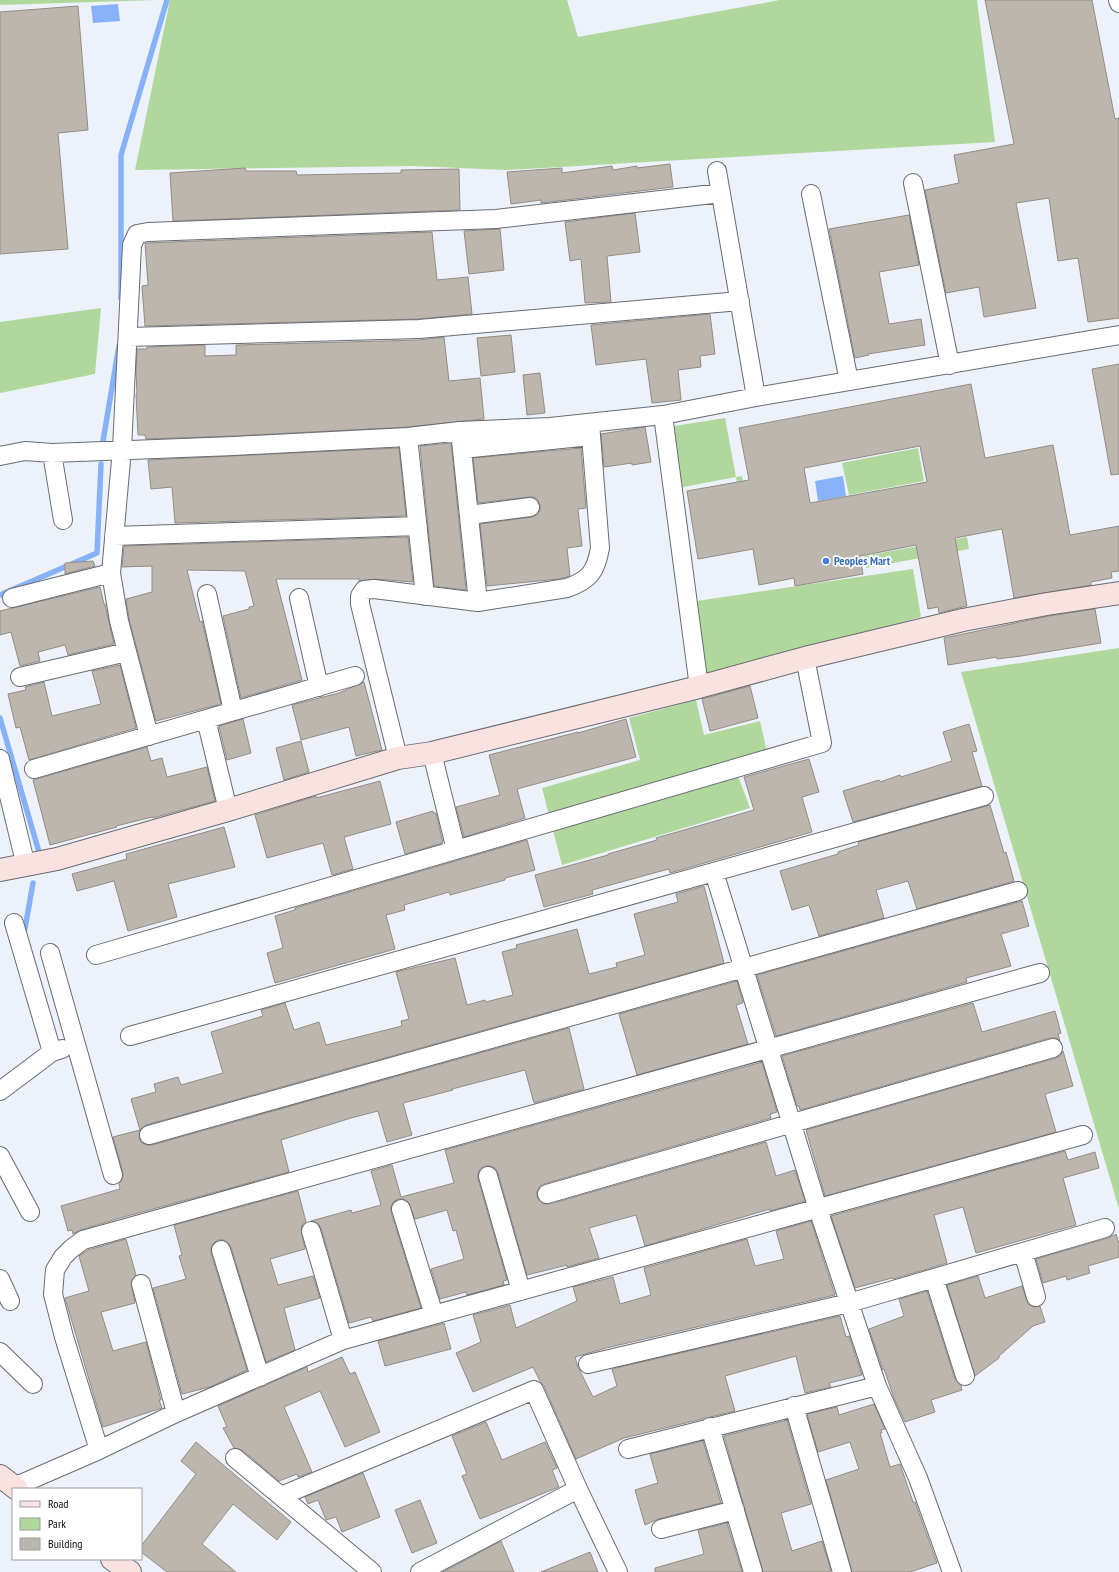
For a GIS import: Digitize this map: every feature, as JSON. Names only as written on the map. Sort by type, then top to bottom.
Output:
[{"type":"street","points":[[717,171],[756,397]]},
{"type":"street","points":[[913,183],[950,365]]},
{"type":"street","points":[[149,736],[119,621],[111,573],[122,449],[132,245],[137,234],[496,219],[721,193]]},
{"type":"street","points":[[811,194],[849,381]]},
{"type":"street","points":[[128,337],[419,329],[740,301]]},
{"type":"street","points":[[462,449],[590,429],[756,397],[1119,335]]},
{"type":"street","points":[[663,416],[699,687]]},
{"type":"street","points":[[0,456],[25,451],[52,453],[122,449],[234,446],[408,437],[460,431],[550,427],[590,429]]},
{"type":"street","points":[[398,758],[364,620],[360,596],[364,590],[374,588],[478,602],[567,588],[580,584],[590,575],[597,563],[600,548],[590,429]]},
{"type":"street","points":[[460,431],[478,602]]},
{"type":"street","points":[[408,437],[425,596]]},
{"type":"street","points":[[52,453],[63,520]]},
{"type":"street","points":[[469,515],[530,507]]},
{"type":"street","points":[[114,536],[418,526]]},
{"type":"street","points":[[12,598],[111,573]]},
{"type":"street","points":[[0,870],[56,859],[228,810],[398,758],[432,753],[699,687],[805,658],[963,620],[1047,604],[1119,593]]},
{"type":"street","points":[[207,594],[233,711]]},
{"type":"street","points":[[299,598],[319,687]]},
{"type":"street","points":[[20,677],[127,652]]},
{"type":"street","points":[[96,955],[822,744],[805,658]]},
{"type":"street","points":[[34,769],[355,676]]},
{"type":"street","points":[[206,719],[228,810]]},
{"type":"street","points":[[432,753],[456,850]]},
{"type":"street","points":[[0,759],[26,866]]},
{"type":"street","points":[[130,1036],[984,796]]},
{"type":"street","points":[[714,872],[770,1049],[818,1209],[877,1386],[918,1478],[951,1572]]},
{"type":"street","points":[[150,1135],[1018,891]]},
{"type":"street","points":[[14,923],[52,1052]]},
{"type":"street","points":[[50,953],[114,1175]]},
{"type":"street","points":[[99,1450],[64,1337],[53,1294],[55,1270],[70,1249],[83,1240],[1040,973]]},
{"type":"street","points":[[0,1090],[52,1052],[76,1043]]},
{"type":"street","points":[[547,1194],[1053,1048]]},
{"type":"street","points":[[10,1484],[99,1450],[176,1413],[343,1340],[521,1292],[1083,1135]]},
{"type":"street","points":[[0,1156],[6,1182],[30,1212]]},
{"type":"street","points":[[488,1176],[521,1292]]},
{"type":"street","points":[[401,1209],[434,1315]]},
{"type":"street","points":[[588,1364],[849,1303],[1106,1228]]},
{"type":"street","points":[[311,1231],[343,1340]]},
{"type":"street","points":[[221,1250],[260,1377]]},
{"type":"street","points":[[1023,1252],[1036,1297]]},
{"type":"street","points":[[934,1278],[965,1376]]},
{"type":"street","points":[[0,1279],[10,1301]]},
{"type":"street","points":[[141,1284],[176,1413]]},
{"type":"street","points":[[0,1352],[33,1384]]},
{"type":"street","points":[[628,1449],[710,1427],[877,1386]]},
{"type":"street","points":[[280,1496],[534,1390],[578,1489],[618,1572]]},
{"type":"street","points":[[794,1406],[842,1572]]},
{"type":"street","points":[[710,1427],[753,1572]]},
{"type":"street","points":[[235,1458],[372,1572]]},
{"type":"street","points":[[420,1572],[578,1489]]},
{"type":"street","points":[[661,1529],[735,1510]]},
{"type":"street","points":[[113,1560],[130,1572]]},
{"type":"green space","points":[[0,0],[157,0],[0,5]]},
{"type":"green space","points":[[170,0],[567,0],[578,37],[780,0],[977,0],[995,142],[506,170],[414,166],[135,170]]},
{"type":"green space","points":[[101,308],[95,374],[0,393],[0,322]]},
{"type":"green space","points":[[725,418],[736,477],[678,488],[668,427]]},
{"type":"green space","points":[[918,448],[924,481],[849,495],[842,463]]},
{"type":"green space","points":[[742,476],[754,548],[748,548],[736,477]]},
{"type":"green space","points":[[967,537],[969,549],[866,568],[864,556]]},
{"type":"green space","points":[[913,569],[921,617],[705,678],[697,601]]},
{"type":"green space","points":[[1119,648],[1119,1209],[961,672]]},
{"type":"green space","points":[[696,700],[704,735],[760,721],[770,765],[738,776],[750,808],[562,865],[542,788],[640,760],[629,718]]},
{"type":"water","points":[[118,4],[120,21],[93,23],[91,6]]},
{"type":"water","points":[[843,476],[846,496],[818,501],[815,481]]},
{"type":"building","points":[[985,0],[1092,0],[1115,119],[1119,118],[1119,318],[1088,322],[1078,258],[1058,261],[1049,198],[1016,203],[1036,308],[984,317],[979,287],[946,293],[925,190],[959,183],[954,155],[1014,144]]},
{"type":"building","points":[[78,6],[88,130],[58,133],[68,249],[0,254],[0,12]]},
{"type":"building","points":[[670,164],[673,187],[541,203],[541,200],[511,204],[507,172],[562,168],[562,173],[612,166],[613,170],[637,166],[637,168]]},
{"type":"building","points":[[245,168],[246,171],[296,171],[297,175],[401,173],[401,170],[459,169],[460,210],[173,221],[170,173]]},
{"type":"building","points":[[635,213],[640,252],[607,256],[611,302],[585,303],[581,259],[570,261],[565,222]]},
{"type":"building","points":[[909,215],[919,265],[879,272],[889,324],[921,319],[925,345],[868,354],[869,355],[855,358],[829,229]]},
{"type":"building","points":[[500,229],[504,270],[469,274],[464,231]]},
{"type":"building","points":[[432,232],[437,280],[468,277],[472,314],[418,319],[145,326],[142,286],[148,285],[145,243]]},
{"type":"building","points":[[710,314],[715,354],[700,356],[701,367],[678,370],[681,400],[652,403],[646,359],[596,365],[591,325]]},
{"type":"building","points":[[511,335],[515,372],[481,376],[477,338]]},
{"type":"building","points":[[444,337],[449,381],[480,378],[484,419],[407,427],[234,436],[146,439],[145,435],[138,435],[136,394],[137,349],[147,349],[147,347],[205,345],[205,356],[236,355],[236,345],[419,340]]},
{"type":"building","points":[[1119,364],[1119,474],[1111,475],[1092,369]]},
{"type":"building","points":[[540,373],[545,413],[527,415],[523,375]]},
{"type":"building","points":[[971,384],[985,458],[1053,445],[1070,535],[1119,526],[1119,571],[1111,572],[1112,578],[1091,582],[1091,585],[1014,598],[1002,529],[955,538],[967,606],[939,613],[938,607],[928,609],[916,545],[860,556],[863,574],[795,586],[794,578],[759,585],[753,549],[698,559],[687,491],[749,480],[739,428]],"holes":[[[920,446],[927,482],[810,503],[804,468]]]},
{"type":"building","points":[[645,427],[651,462],[604,467],[601,434]]},
{"type":"building","points":[[451,443],[466,590],[434,586],[420,446]]},
{"type":"building","points":[[399,448],[406,516],[175,523],[172,487],[151,489],[148,460]]},
{"type":"building","points":[[581,448],[586,508],[578,509],[582,546],[567,548],[570,576],[559,579],[487,586],[480,524],[532,517],[537,515],[540,511],[540,506],[538,500],[534,497],[478,503],[473,458]]},
{"type":"building","points":[[408,537],[413,582],[375,579],[359,581],[359,579],[276,579],[302,680],[241,698],[223,616],[249,609],[249,607],[254,606],[245,571],[187,570],[200,622],[202,621],[221,704],[156,721],[129,619],[126,599],[152,592],[152,566],[122,567],[124,546]]},
{"type":"building","points":[[93,561],[95,566],[65,574],[65,563]]},
{"type":"building","points":[[100,587],[114,644],[68,655],[65,645],[38,652],[40,661],[20,666],[11,632],[0,635],[0,611]]},
{"type":"building","points":[[1095,609],[1101,643],[1021,656],[997,659],[997,657],[948,665],[944,638],[1049,616]]},
{"type":"building","points":[[120,665],[136,728],[29,760],[20,727],[16,728],[8,694],[26,690],[25,687],[44,682],[52,716],[101,704],[92,671]]},
{"type":"building","points":[[364,682],[382,750],[356,756],[349,727],[301,740],[292,705],[339,693]]},
{"type":"building","points":[[750,686],[758,718],[710,731],[702,699]]},
{"type":"building","points":[[243,719],[251,753],[227,760],[219,726]]},
{"type":"building","points":[[626,719],[636,757],[517,789],[525,818],[464,837],[456,807],[500,795],[489,755],[578,733]]},
{"type":"building","points":[[969,724],[977,751],[972,752],[982,786],[853,822],[843,791],[879,780],[880,782],[900,775],[901,777],[952,761],[943,732]]},
{"type":"building","points":[[301,741],[309,772],[284,780],[276,748]]},
{"type":"building","points":[[147,747],[151,761],[162,758],[167,777],[207,767],[215,801],[153,818],[116,826],[117,827],[50,845],[33,780]]},
{"type":"building","points":[[809,759],[819,792],[802,797],[812,832],[670,873],[669,869],[592,890],[593,894],[544,907],[535,875],[608,855],[657,840],[656,838],[754,810],[744,777]]},
{"type":"building","points":[[380,781],[391,824],[344,837],[353,869],[332,875],[323,843],[267,858],[255,815],[316,796],[316,798]]},
{"type":"building","points":[[990,805],[1014,881],[917,909],[908,881],[876,890],[884,918],[819,936],[809,905],[792,910],[780,871],[838,854],[838,852],[859,845],[858,842]]},
{"type":"building","points":[[433,811],[433,813],[436,813],[443,843],[405,854],[396,822]]},
{"type":"building","points":[[224,827],[235,867],[168,884],[177,917],[128,931],[114,881],[77,891],[72,874],[127,859],[126,854]]},
{"type":"building","points":[[527,840],[535,870],[450,895],[449,892],[404,905],[405,910],[386,915],[395,949],[275,983],[267,953],[283,948],[275,916],[295,910],[295,908]]},
{"type":"building","points":[[704,886],[724,963],[146,1125],[140,1130],[131,1099],[156,1092],[154,1084],[178,1077],[181,1085],[223,1073],[211,1032],[263,1016],[261,1010],[285,1003],[294,1030],[319,1022],[326,1045],[402,1026],[401,1021],[409,1019],[396,972],[455,958],[467,1005],[485,1000],[486,1002],[513,995],[502,952],[517,948],[516,945],[577,929],[589,974],[617,967],[616,963],[645,955],[634,914],[678,902],[676,894]]},
{"type":"building","points":[[1022,901],[1029,926],[1001,934],[1011,966],[966,978],[967,982],[776,1036],[757,975]]},
{"type":"building","points":[[737,981],[743,1003],[736,1005],[748,1044],[637,1075],[619,1014]]},
{"type":"building","points":[[973,1003],[982,1032],[1055,1011],[1061,1033],[1058,1034],[1060,1041],[1056,1038],[1050,1038],[800,1110],[799,1106],[797,1106],[782,1056]]},
{"type":"building","points":[[569,1028],[584,1089],[534,1103],[525,1070],[452,1089],[453,1090],[403,1103],[412,1135],[387,1142],[378,1111],[351,1118],[281,1140],[289,1172],[120,1218],[80,1230],[73,1234],[72,1230],[68,1231],[61,1206],[120,1189],[119,1184],[123,1178],[123,1173],[113,1137],[140,1130],[139,1137],[141,1142],[146,1145],[152,1145]]},
{"type":"building","points":[[1063,1051],[1073,1086],[1045,1094],[1056,1132],[825,1196],[806,1130],[1056,1058],[1060,1056]]},
{"type":"building","points":[[762,1062],[777,1112],[770,1114],[771,1118],[544,1184],[540,1186],[537,1191],[537,1197],[540,1202],[550,1204],[766,1142],[776,1176],[795,1170],[805,1201],[770,1211],[770,1209],[645,1246],[636,1215],[589,1228],[599,1258],[567,1267],[567,1265],[527,1275],[498,1173],[495,1168],[485,1166],[480,1169],[478,1179],[507,1280],[503,1281],[504,1285],[467,1295],[466,1292],[440,1299],[431,1269],[464,1259],[456,1230],[453,1231],[447,1210],[415,1219],[408,1202],[404,1199],[398,1199],[393,1202],[391,1212],[421,1308],[373,1321],[371,1317],[349,1323],[321,1228],[318,1223],[311,1221],[351,1210],[352,1213],[381,1205],[371,1171],[392,1165],[401,1197],[454,1183],[445,1150]]},
{"type":"building","points":[[1065,1151],[1068,1160],[1095,1152],[1099,1168],[1063,1178],[1076,1225],[976,1253],[963,1207],[934,1215],[947,1263],[893,1279],[892,1278],[855,1288],[831,1216]]},
{"type":"building","points":[[298,1191],[306,1222],[303,1224],[301,1229],[305,1249],[270,1259],[278,1285],[313,1276],[320,1298],[284,1308],[295,1350],[266,1362],[231,1247],[224,1240],[218,1240],[211,1247],[211,1253],[247,1370],[210,1387],[182,1394],[153,1288],[186,1279],[179,1256],[182,1255],[174,1225]]},
{"type":"building","points":[[811,1221],[835,1295],[606,1348],[575,1357],[578,1367],[593,1397],[617,1386],[612,1369],[840,1316],[846,1337],[849,1336],[862,1375],[829,1383],[831,1387],[805,1393],[796,1356],[725,1376],[735,1411],[624,1438],[576,1459],[544,1386],[533,1367],[473,1392],[456,1353],[481,1342],[473,1315],[510,1305],[516,1328],[577,1301],[573,1287],[613,1277],[620,1304],[651,1295],[644,1268],[747,1239],[755,1266],[784,1259],[776,1231]]},
{"type":"building","points":[[1116,1234],[1119,1244],[1119,1257],[1088,1266],[1090,1273],[1067,1280],[1066,1276],[1043,1283],[1036,1259],[1108,1238]]},
{"type":"building","points":[[126,1239],[136,1275],[131,1282],[135,1303],[101,1312],[113,1351],[146,1342],[162,1408],[103,1427],[65,1298],[89,1291],[79,1256],[88,1250]]},
{"type":"building","points":[[978,1276],[985,1298],[1022,1286],[1028,1304],[1034,1307],[1040,1306],[1045,1322],[1033,1326],[999,1356],[999,1358],[975,1376],[947,1285]]},
{"type":"building","points":[[927,1291],[955,1379],[962,1386],[962,1390],[931,1400],[935,1412],[905,1422],[894,1398],[884,1369],[883,1370],[869,1329],[904,1316],[899,1299]]},
{"type":"building","points":[[444,1323],[451,1349],[385,1366],[378,1341]]},
{"type":"building","points":[[342,1357],[350,1374],[355,1372],[380,1432],[345,1447],[320,1391],[284,1407],[312,1472],[298,1477],[297,1474],[279,1481],[242,1450],[234,1448],[223,1428],[227,1427],[218,1406],[307,1367],[308,1372]]},
{"type":"building","points":[[874,1404],[885,1429],[881,1430],[882,1433],[880,1433],[890,1467],[900,1464],[937,1563],[910,1572],[852,1572],[826,1480],[859,1469],[850,1442],[818,1452],[807,1414],[837,1407],[839,1415]]},
{"type":"building","points":[[787,1420],[811,1504],[781,1513],[792,1551],[822,1541],[831,1571],[763,1572],[724,1436]]},
{"type":"building","points":[[486,1422],[502,1460],[545,1442],[557,1468],[552,1470],[559,1487],[480,1519],[462,1476],[467,1474],[452,1436]]},
{"type":"building","points":[[703,1441],[721,1503],[658,1519],[645,1525],[635,1490],[658,1483],[650,1454]]},
{"type":"building","points":[[196,1442],[291,1522],[277,1540],[233,1504],[202,1544],[236,1572],[167,1572],[142,1553],[142,1545],[196,1474],[181,1461]]},
{"type":"building","points":[[363,1473],[380,1517],[342,1532],[336,1517],[326,1520],[318,1500],[308,1504],[305,1497]]},
{"type":"building","points":[[420,1500],[437,1543],[412,1553],[395,1510]]},
{"type":"building","points":[[727,1523],[742,1572],[655,1572],[655,1568],[704,1554],[698,1530]]},
{"type":"building","points":[[501,1541],[514,1572],[443,1572]]},
{"type":"building","points":[[590,1552],[598,1572],[541,1572]]},
{"type":"waterway","points":[[121,298],[121,155],[167,0]]},
{"type":"waterway","points":[[103,441],[119,346]]},
{"type":"waterway","points":[[0,595],[97,553],[101,464]]},
{"type":"waterway","points":[[0,718],[39,852]]},
{"type":"waterway","points":[[24,934],[33,883]]},
{"type":"place","name":"Peoples Mart","points":[[826,561]]}]
